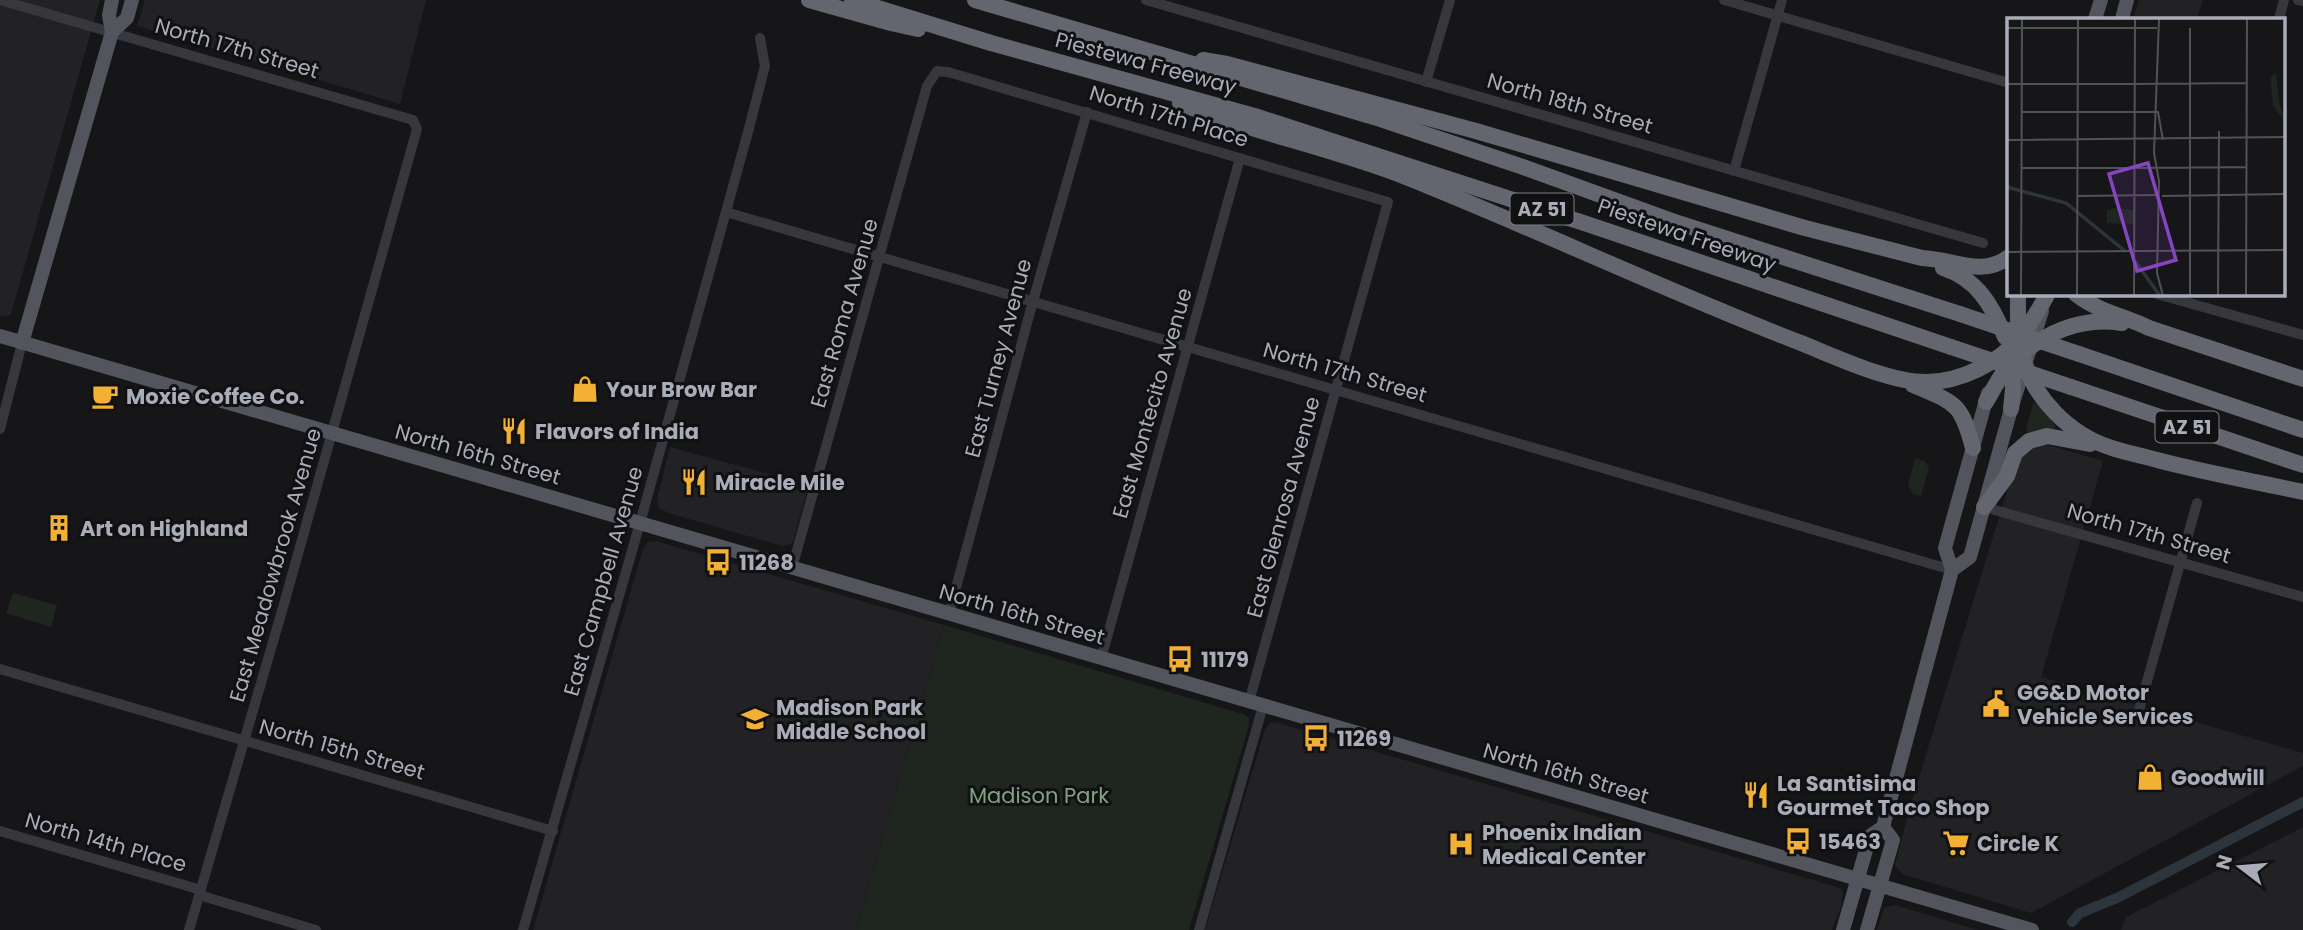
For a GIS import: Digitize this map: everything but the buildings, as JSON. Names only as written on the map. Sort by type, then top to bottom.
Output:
[{"type":"highway","points":[[808,0],[891,23],[991,43]]},
{"type":"highway","name":"Piestewa Freeway","points":[[852,0],[991,43],[1217,104],[1396,160],[2303,465]]},
{"type":"highway","name":"Piestewa Freeway","points":[[975,0],[1374,117],[1672,221],[1961,314],[2303,430]]},
{"type":"highway","points":[[984,0],[1003,8]]},
{"type":"highway","points":[[1142,48],[1227,64],[1454,125],[1805,228],[1922,258],[1962,276],[1981,292],[2039,392],[2056,414],[2077,431],[2107,447]]},
{"type":"highway","points":[[1129,82],[1214,117],[1404,176],[1663,288],[1795,341],[1898,378],[1951,401],[1964,419],[1973,448]]},
{"type":"highway","points":[[1922,258],[1937,258],[1986,268],[2007,258]]},
{"type":"highway","points":[[2011,409],[2017,296]]},
{"type":"highway","points":[[1986,402],[2046,296]]},
{"type":"highway","points":[[2079,296],[2092,306],[2125,316],[2149,328],[2303,379]]},
{"type":"highway","points":[[1898,378],[1925,383],[1949,380],[2076,323],[2108,321],[2149,328]]},
{"type":"highway","points":[[1984,507],[2007,476],[2015,453],[2029,440],[2048,436],[2107,447],[2232,479],[2303,492]]},
{"type":"main road","points":[[22,343],[112,32],[109,15],[113,0]]},
{"type":"main road","points":[[112,32],[127,18],[132,0]]},
{"type":"main road","points":[[2095,18],[2101,0]]},
{"type":"main road","points":[[2122,18],[2127,0]]},
{"type":"main road","name":"North 16th Street","points":[[0,337],[2031,930]]},
{"type":"main road","points":[[1843,930],[1870,836],[1883,827],[1952,570],[1945,548],[1986,402]]},
{"type":"main road","points":[[1952,570],[1970,556],[2011,409]]},
{"type":"main road","points":[[1867,930],[1892,840],[1883,827]]},
{"type":"street","name":"North 17th Street","points":[[0,0],[413,120],[417,128]]},
{"type":"street","name":"North 18th Street","points":[[1146,0],[1983,243]]},
{"type":"street","points":[[1426,82],[1450,0]]},
{"type":"street","points":[[1724,0],[2007,82]]},
{"type":"street","points":[[1734,170],[1782,0]]},
{"type":"street","points":[[2279,18],[2284,0]]},
{"type":"street","name":"East Campbell Avenue","points":[[523,930],[640,523],[765,66],[760,38]]},
{"type":"street","name":"North 17th Place","points":[[937,71],[1087,112],[1388,202]]},
{"type":"street","name":"East Roma Avenue","points":[[792,568],[928,86],[937,71]]},
{"type":"street","name":"East Turney Avenue","points":[[949,614],[1087,112]]},
{"type":"street","name":"East Meadowbrook Avenue","points":[[189,930],[417,128]]},
{"type":"street","name":"East Montecito Avenue","points":[[1101,659],[1240,158]]},
{"type":"street","name":"East Glenrosa Avenue","points":[[1199,930],[1335,390],[1388,202]]},
{"type":"street","name":"North 17th Street","points":[[726,212],[1952,570]]},
{"type":"street","points":[[2172,296],[2202,300],[2303,335]]},
{"type":"street","points":[[0,429],[22,343]]},
{"type":"street","points":[[2139,710],[2197,503]]},
{"type":"street","name":"North 17th Street","points":[[1984,507],[2303,597]]},
{"type":"street","name":"North 15th Street","points":[[0,669],[553,831]]},
{"type":"street","name":"North 14th Place","points":[[0,831],[316,930]]},
{"type":"shaded area","points":[[0,0],[100,0],[11,314],[7,316],[0,316]]},
{"type":"shaded area","points":[[145,0],[426,0],[400,104],[137,26]]},
{"type":"shaded area","points":[[2139,0],[2203,0],[2197,18],[2133,18]]},
{"type":"shaded area","points":[[2044,444],[2103,461],[2041,677],[2303,753],[2303,766],[2031,913],[1902,874],[1895,865],[1909,810],[2017,459],[2020,452]]},
{"type":"shaded area","points":[[670,447],[809,485],[792,544],[782,546],[659,508],[657,499]]},
{"type":"shaded area","name":"Madison Park Middle School","points":[[656,541],[944,625],[856,930],[533,930],[643,549],[648,542]]},
{"type":"shaded area","name":"Phoenix Indian Medical Center","points":[[1275,722],[1840,888],[1843,893],[1841,907],[1832,930],[1205,930],[1265,729]]},
{"type":"shaded area","points":[[2303,827],[2303,930],[2121,930],[2126,917]]},
{"type":"shaded area","points":[[1895,905],[1978,930],[1877,930],[1884,908]]},
{"type":"green space","points":[[2037,400],[2056,427],[2028,433],[2026,430],[2033,404]]},
{"type":"green space","points":[[1915,458],[1925,461],[1929,468],[1921,496],[1913,494],[1908,485]]},
{"type":"green space","points":[[13,593],[57,605],[51,627],[6,613]]},
{"type":"green space","name":"Madison Park","points":[[944,625],[1246,715],[1249,725],[1189,930],[856,930]]},
{"type":"waterway","points":[[2072,922],[2080,913],[2117,898],[2303,802]]},
{"type":"place","name":"Your Brow Bar","points":[[585,389]]},
{"type":"place","name":"Moxie Coffee Co.","points":[[105,396]]},
{"type":"place","name":"Flavors of India","points":[[514,431]]},
{"type":"place","name":"Miracle Mile","points":[[694,482]]},
{"type":"place","name":"Art on Highland","points":[[59,528]]},
{"type":"place","name":"11268","points":[[718,562]]},
{"type":"place","name":"11179","points":[[1180,659]]},
{"type":"place","name":"GG&D Motor Vehicle Services","points":[[1996,704]]},
{"type":"place","name":"Madison Park Middle School","points":[[755,719]]},
{"type":"place","name":"11269","points":[[1316,738]]},
{"type":"place","name":"Goodwill","points":[[2150,777]]},
{"type":"place","name":"La Santisima Gourmet Taco Shop","points":[[1756,795]]},
{"type":"place","name":"15463","points":[[1798,841]]},
{"type":"place","name":"Circle K","points":[[1956,843]]},
{"type":"place","name":"Phoenix Indian Medical Center","points":[[1461,844]]}]
